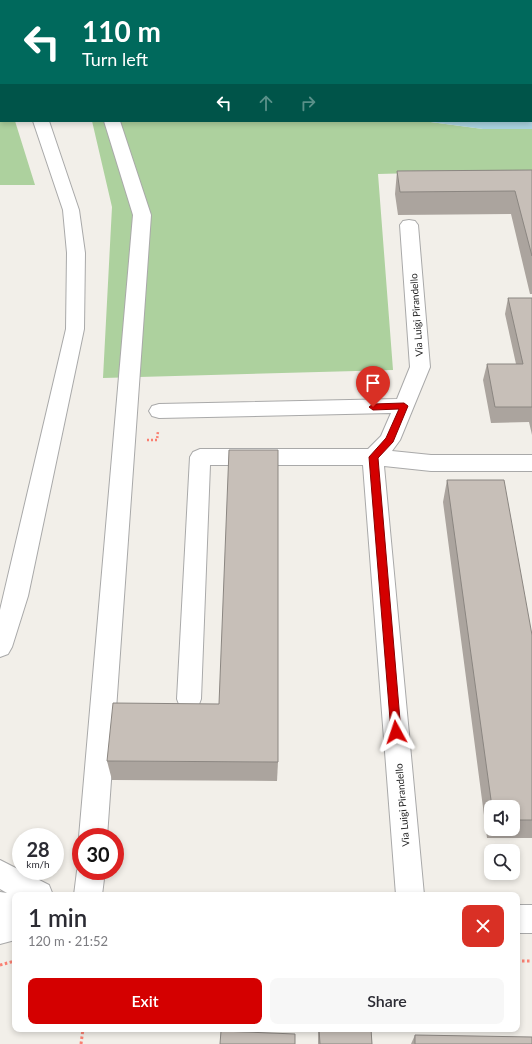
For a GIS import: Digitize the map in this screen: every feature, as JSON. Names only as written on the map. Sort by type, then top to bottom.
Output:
[{"type":"street","points":[[0,647],[16,596],[75,329],[76,254],[71,210],[41,122]]},
{"type":"street","points":[[94,828],[142,215],[112,122]]},
{"type":"street","name":"Via Luigi Pirandello","points":[[409,225],[420,367],[390,440],[374,457],[410,892]]},
{"type":"street","points":[[159,411],[404,406]]},
{"type":"street","points":[[188,699],[200,457],[374,457],[432,463],[532,462]]},
{"type":"street","points":[[0,874],[33,892]]},
{"type":"street","points":[[88,892],[90,880]]},
{"type":"street","points":[[0,906],[12,908]]},
{"type":"street","points":[[520,918],[532,919]]},
{"type":"street","points":[[0,930],[12,927]]},
{"type":"path","points":[[520,961],[532,961]]},
{"type":"path","points":[[0,965],[12,962]]},
{"type":"path","points":[[81,1044],[83,1032]]},
{"type":"green space","points":[[0,122],[15,122],[35,185],[0,185]]},
{"type":"green space","points":[[92,122],[430,122],[483,129],[532,129],[532,170],[378,174],[393,370],[103,378],[112,207]]},
{"type":"water","points":[[430,122],[532,122],[532,129],[483,129]]},
{"type":"building","points":[[532,170],[532,256],[515,191],[400,192],[397,171]]},
{"type":"building","points":[[508,298],[532,298],[532,407],[495,407],[487,364],[523,364]]},
{"type":"building","points":[[229,450],[278,450],[278,762],[107,761],[113,703],[219,704]]},
{"type":"building","points":[[447,480],[504,480],[532,635],[532,820],[520,820],[520,800],[491,800]]},
{"type":"building","points":[[221,1032],[295,1034],[295,1044],[220,1044]]},
{"type":"building","points":[[319,1032],[371,1032],[372,1044],[320,1044]]},
{"type":"building","points":[[415,1035],[532,1037],[532,1044],[415,1044]]},
{"type":"route","points":[[373,407],[404,406],[390,440],[374,457],[396,732]]}]
